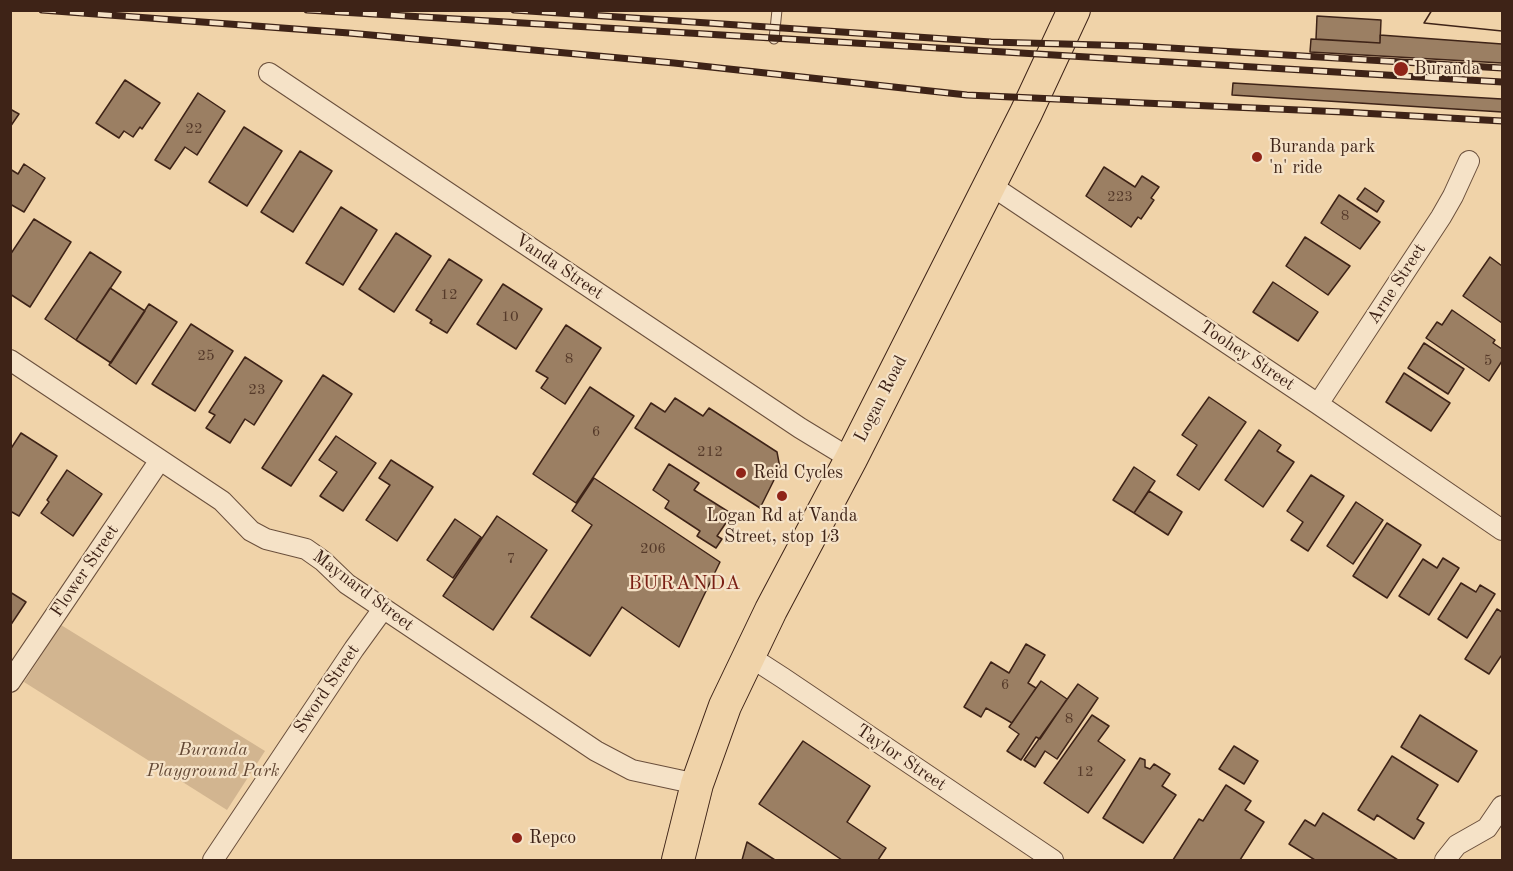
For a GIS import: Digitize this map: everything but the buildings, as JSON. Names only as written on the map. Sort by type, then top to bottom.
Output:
[{"type":"main road","name":"Logan Road","points":[[678,861],[697,784],[725,706],[748,656],[851,459],[1048,70],[1074,10]]},
{"type":"street","name":"Vanda Street","points":[[269,74],[800,428],[851,459]]},
{"type":"street","name":"Arne Street","points":[[1318,404],[1447,208],[1469,162]]},
{"type":"street","name":"Toohey Street","points":[[989,184],[1503,530]]},
{"type":"street","name":"Maynard Street","points":[[10,360],[222,501],[251,531],[266,539],[306,549],[323,561],[347,584],[383,609],[615,763],[632,770],[697,784]]},
{"type":"street","name":"Flower Street","points":[[10,682],[160,460]]},
{"type":"street","name":"Sword Street","points":[[213,861],[383,609]]},
{"type":"street","name":"Taylor Street","points":[[748,656],[1053,861]]},
{"type":"street","points":[[1445,861],[1457,845],[1487,828],[1503,806]]},
{"type":"lane","points":[[774,39],[777,10]]},
{"type":"green space","name":"Buranda Playground Park","points":[[61,625],[265,751],[227,810],[24,682]]},
{"type":"railway","points":[[42,10],[349,33],[674,63],[967,95],[1502,121]]},
{"type":"railway","points":[[307,10],[1502,82]]},
{"type":"railway","points":[[514,10],[991,42],[1137,46],[1502,68]]},
{"type":"place","name":"Buranda","points":[[1401,69]]},
{"type":"place","name":"Buranda park 'n' ride","points":[[1257,157]]},
{"type":"place","name":"Reid Cycles","points":[[741,473]]},
{"type":"place","name":"Logan Rd at Vanda Street, stop 13","points":[[782,496]]},
{"type":"place","name":"Repco","points":[[517,838]]},
{"type":"district","name":"BURANDA","points":[[685,584]]}]
